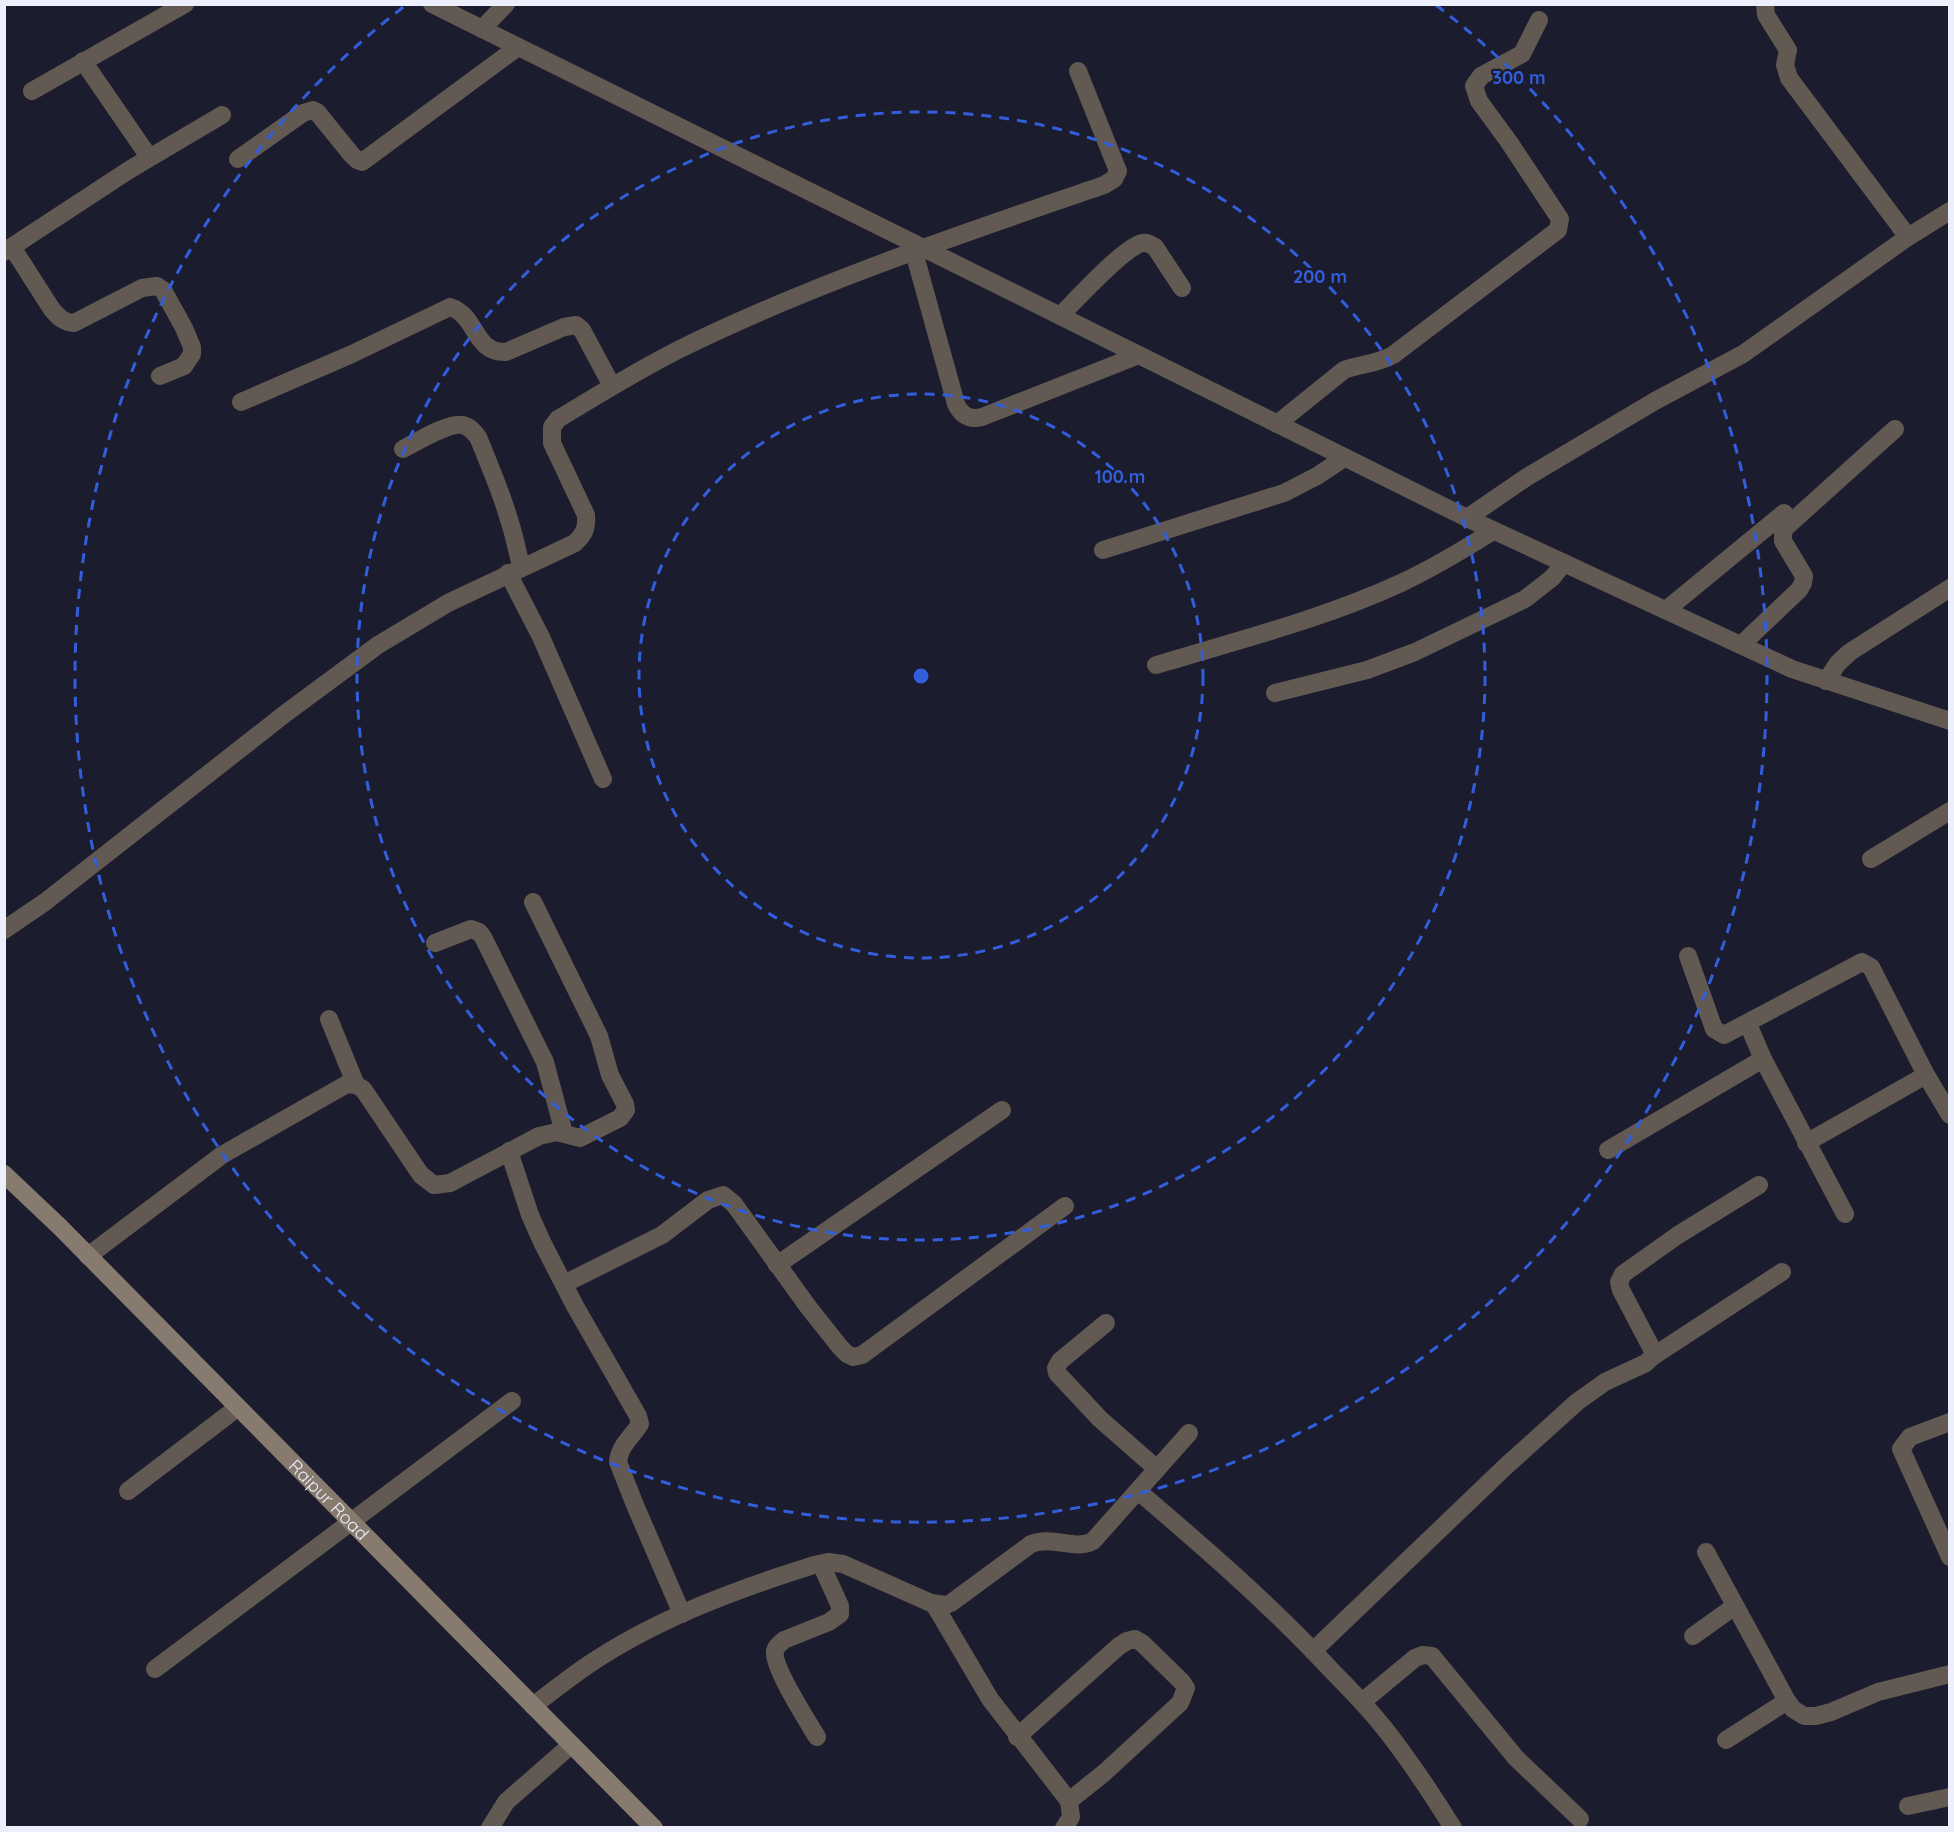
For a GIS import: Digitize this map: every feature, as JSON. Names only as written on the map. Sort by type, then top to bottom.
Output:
[{"type":"main road","name":"Raipur Road","points":[[4,1174],[654,1827]]},
{"type":"street","points":[[32,91],[185,4]]},
{"type":"street","points":[[432,4],[918,250],[1060,316],[1493,531],[1792,669],[1950,721]]},
{"type":"street","points":[[482,29],[506,4]]},
{"type":"street","points":[[1765,4],[1766,15],[1788,50],[1785,65],[1790,78],[1908,237]]},
{"type":"street","points":[[1277,424],[1344,370],[1372,364],[1393,355],[1557,230],[1560,219],[1556,211],[1479,101],[1474,86],[1481,76],[1522,54],[1539,20]]},
{"type":"street","points":[[238,159],[303,113],[313,110],[351,154],[362,162],[518,47]]},
{"type":"street","points":[[83,61],[149,157]]},
{"type":"street","points":[[4,930],[45,902],[378,645],[448,603],[575,543],[583,535],[587,526],[586,515],[552,443],[552,427],[558,419],[612,386],[682,349],[760,313],[918,250],[1114,179],[1118,171],[1116,163],[1078,71]]},
{"type":"street","points":[[160,376],[184,366],[192,354],[192,347],[163,290],[157,285],[142,288],[74,323],[66,322],[58,317],[8,250],[149,157],[222,115]]},
{"type":"street","points":[[1467,518],[1556,459],[1654,401],[1743,354],[1908,237],[1950,212]]},
{"type":"street","points":[[1060,316],[1109,266],[1140,244],[1148,243],[1155,247],[1182,288]]},
{"type":"street","points":[[918,250],[956,404],[959,411],[966,416],[974,419],[982,417],[1139,355]]},
{"type":"street","points":[[241,402],[450,308],[464,314],[488,349],[496,352],[506,352],[564,327],[576,325],[582,330],[612,386]]},
{"type":"street","points":[[403,449],[457,424],[472,429],[477,437],[514,529],[514,570],[603,779]]},
{"type":"street","points":[[1741,645],[1799,590],[1803,583],[1804,576],[1784,541],[1785,528],[1895,429]]},
{"type":"street","points":[[1103,550],[1284,493],[1310,481],[1344,458]]},
{"type":"street","points":[[1666,610],[1784,513]]},
{"type":"street","points":[[1156,665],[1336,610],[1401,583],[1460,552],[1493,531]]},
{"type":"street","points":[[1275,693],[1367,669],[1415,652],[1525,599],[1552,578],[1564,563]]},
{"type":"street","points":[[1826,681],[1838,663],[1850,652],[1950,588]]},
{"type":"street","points":[[1871,859],[1950,811]]},
{"type":"street","points":[[88,1256],[222,1155],[347,1084],[363,1089],[421,1175],[434,1185],[450,1183],[539,1137],[557,1132],[580,1138],[620,1118],[626,1110],[625,1104],[610,1075],[599,1036],[532,902]]},
{"type":"street","points":[[435,943],[471,929],[479,932],[483,937],[545,1062],[564,1133]]},
{"type":"street","points":[[1688,956],[1714,1029],[1724,1035],[1862,962],[1871,967],[1926,1075],[1950,1115]]},
{"type":"street","points":[[329,1019],[356,1085]]},
{"type":"street","points":[[1748,1023],[1763,1059],[1845,1214]]},
{"type":"street","points":[[1608,1150],[1763,1059]]},
{"type":"street","points":[[1806,1143],[1926,1075]]},
{"type":"street","points":[[777,1265],[1002,1110]]},
{"type":"street","points":[[509,1151],[530,1215],[564,1284],[638,1416],[640,1424],[622,1447],[618,1455],[618,1462],[634,1505],[682,1614]]},
{"type":"street","points":[[1652,1356],[1650,1342],[1621,1290],[1619,1282],[1623,1274],[1678,1235],[1759,1185]]},
{"type":"street","points":[[564,1284],[662,1235],[708,1200],[723,1195],[734,1204],[840,1347],[853,1357],[861,1355],[1065,1206]]},
{"type":"street","points":[[1313,1651],[1504,1467],[1582,1398],[1605,1382],[1646,1363],[1652,1356],[1782,1272]]},
{"type":"street","points":[[1106,1323],[1060,1360],[1056,1368],[1057,1373],[1100,1419],[1157,1469]]},
{"type":"street","points":[[155,1669],[512,1401]]},
{"type":"street","points":[[128,1491],[237,1408]]},
{"type":"street","points":[[1950,1422],[1910,1437],[1901,1449],[1950,1557]]},
{"type":"street","points":[[533,1706],[608,1652],[682,1614],[795,1571],[821,1564],[843,1564],[934,1604],[946,1605],[958,1599],[1031,1544],[1040,1540],[1089,1544],[1098,1537],[1189,1433]]},
{"type":"street","points":[[1138,1491],[1234,1573],[1362,1702],[1421,1778],[1453,1827]]},
{"type":"street","points":[[1706,1552],[1787,1701],[1793,1709],[1804,1716],[1831,1712],[1878,1692],[1950,1674]]},
{"type":"street","points":[[817,1737],[791,1693],[775,1651],[784,1640],[829,1622],[840,1614],[840,1606],[821,1564]]},
{"type":"street","points":[[934,1604],[976,1678],[1017,1737],[1069,1801],[1071,1817],[1064,1827]]},
{"type":"street","points":[[1693,1636],[1735,1606]]},
{"type":"street","points":[[1017,1737],[1101,1661],[1127,1641],[1135,1639],[1142,1643],[1182,1682],[1186,1688],[1180,1702],[1104,1773],[1069,1801]]},
{"type":"street","points":[[1362,1702],[1415,1658],[1423,1654],[1432,1656],[1516,1758],[1580,1819]]},
{"type":"street","points":[[1726,1740],[1787,1701]]},
{"type":"street","points":[[490,1827],[506,1802],[517,1790],[571,1744]]},
{"type":"street","points":[[1908,1806],[1950,1797]]}]
